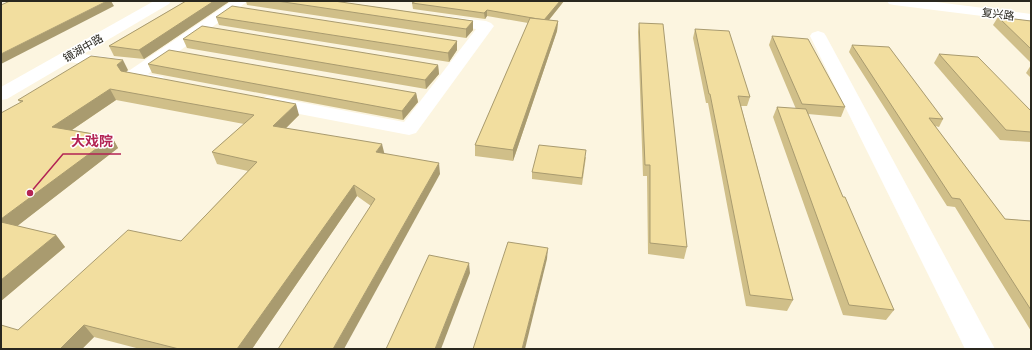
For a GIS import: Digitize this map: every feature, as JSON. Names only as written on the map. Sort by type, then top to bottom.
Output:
[{"type":"street","name":"镜湖中路","points":[[1,83],[149,1]]},
{"type":"street","name":"镜湖中路","points":[[1,95],[164,1]]},
{"type":"street","name":"复兴路","points":[[894,1],[1031,18]]},
{"type":"street","name":"复兴路","points":[[963,1],[1031,9]]},
{"type":"street","points":[[171,84],[133,76],[145,66],[236,4],[255,12]]},
{"type":"street","points":[[248,98],[409,129],[425,96],[464,44],[486,26],[431,18]]},
{"type":"street","points":[[202,28],[226,32]]},
{"type":"street","points":[[818,36],[980,349]]},
{"type":"street","points":[[168,51],[191,55]]},
{"type":"street","points":[[67,57],[145,66]]},
{"type":"building","points":[[10,1],[107,1],[1,54],[1,5]]},
{"type":"building","points":[[186,1],[214,1],[139,50],[109,46]]},
{"type":"building","points":[[277,1],[334,1],[473,21],[466,29]]},
{"type":"building","points":[[416,1],[560,1],[544,20],[487,10],[484,13],[412,3]]},
{"type":"building","points":[[232,6],[457,41],[448,53],[216,17]]},
{"type":"building","points":[[998,17],[1031,21],[1031,49]]},
{"type":"building","points":[[530,18],[558,21],[513,150],[475,145]]},
{"type":"building","points":[[639,23],[663,24],[687,247],[650,243],[650,165],[645,165]]},
{"type":"building","points":[[202,26],[438,65],[425,80],[183,39]]},
{"type":"building","points":[[695,29],[729,31],[750,97],[738,96],[793,300],[750,295],[710,94]]},
{"type":"building","points":[[772,36],[808,39],[845,107],[802,104]]},
{"type":"building","points":[[852,45],[889,47],[943,119],[929,118],[1005,219],[1031,221],[1031,310],[960,199],[952,198]]},
{"type":"building","points":[[169,50],[416,93],[402,111],[148,64]]},
{"type":"building","points":[[939,54],[978,57],[1031,111],[1031,132],[1006,130]]},
{"type":"building","points":[[91,56],[123,60],[117,65],[121,71],[296,104],[273,126],[382,144],[376,152],[439,163],[333,349],[278,349],[375,199],[354,185],[237,349],[179,349],[84,325],[60,349],[1,349],[1,325],[18,330],[128,230],[181,241],[257,162],[212,152],[254,115],[110,89],[52,127],[112,137],[1,219],[1,113],[23,101],[18,100]]},
{"type":"building","points":[[777,107],[806,109],[843,197],[845,197],[894,310],[849,305]]},
{"type":"building","points":[[539,145],[586,150],[582,178],[532,172]]},
{"type":"building","points":[[1,222],[56,235],[1,280]]},
{"type":"building","points":[[508,242],[548,248],[522,349],[473,349]]},
{"type":"building","points":[[429,255],[469,263],[435,349],[386,349]]},
{"type":"place","name":"大戏院","points":[[30,193]]}]
